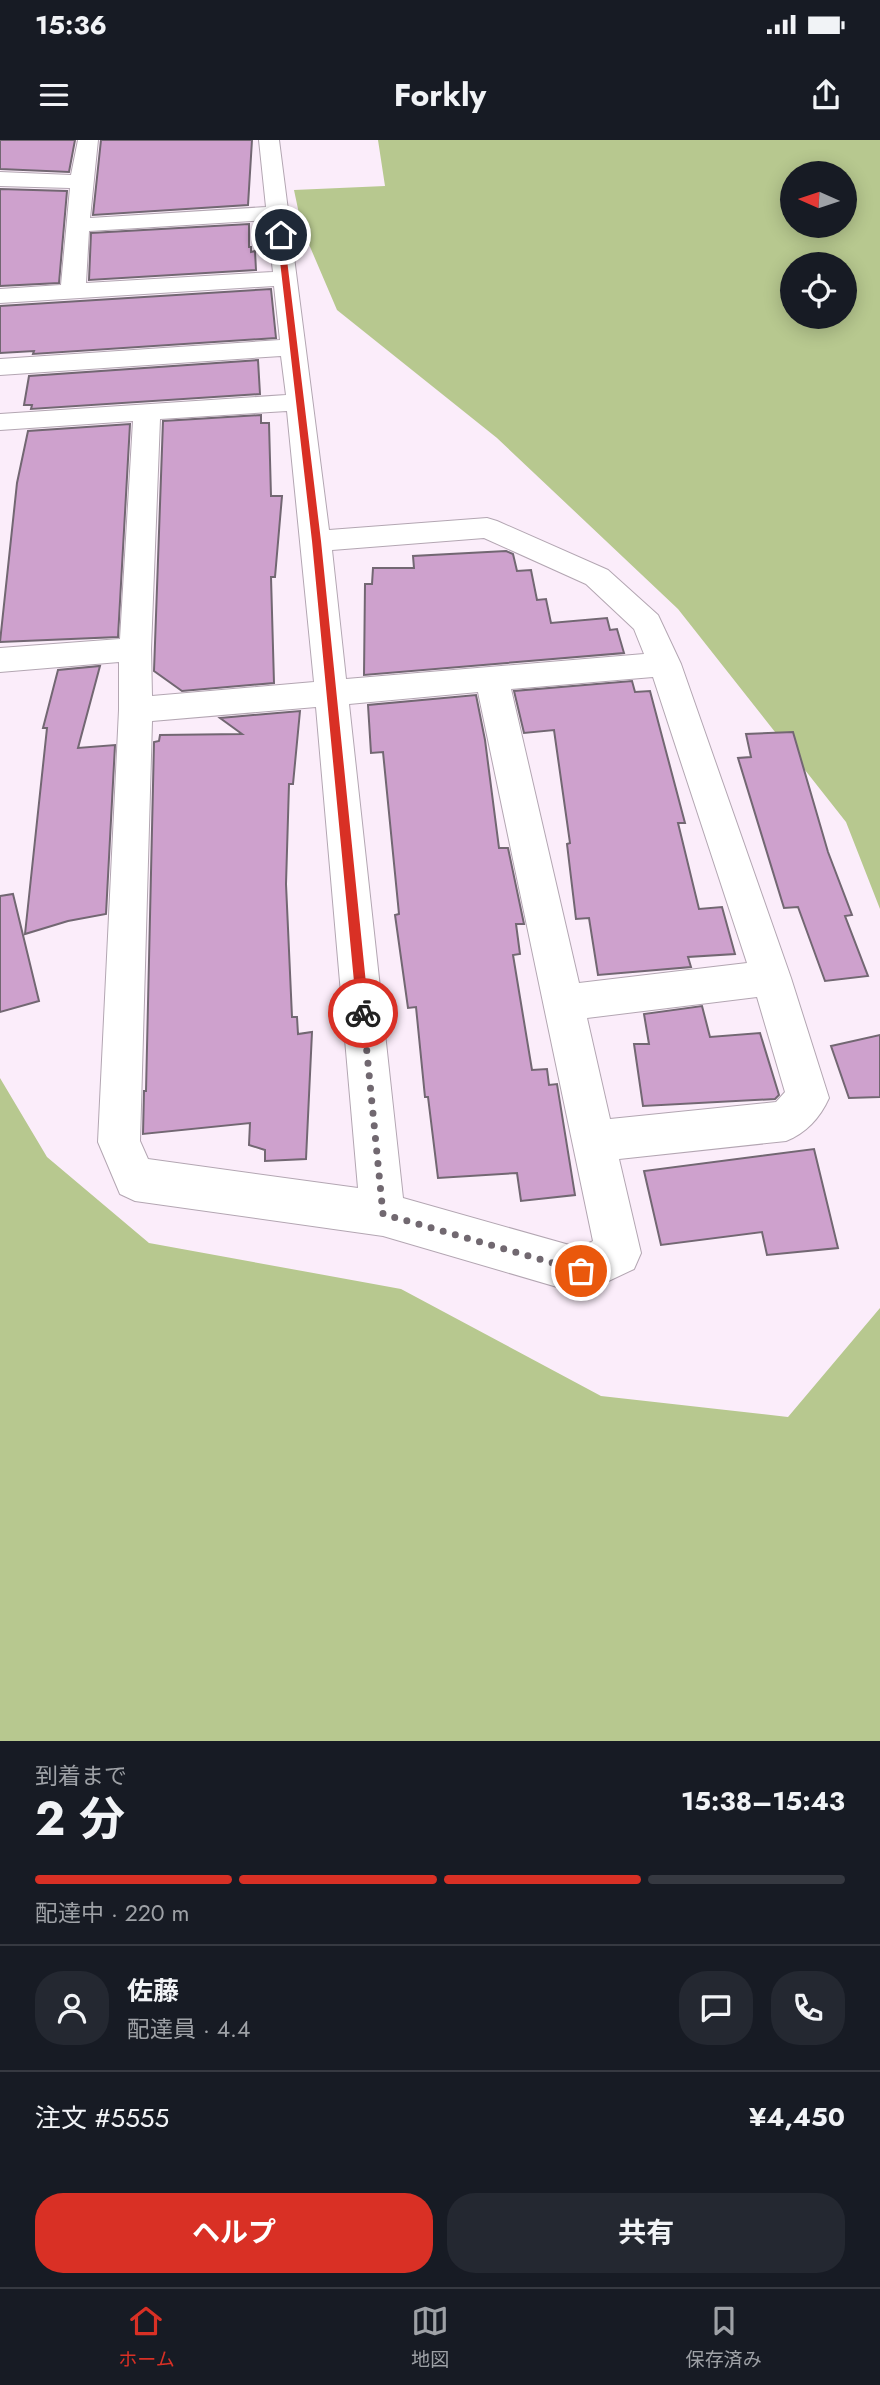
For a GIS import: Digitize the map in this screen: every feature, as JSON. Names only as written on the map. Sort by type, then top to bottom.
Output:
[{"type":"street","points":[[73,291],[81,182],[88,140]]},
{"type":"street","points":[[269,140],[317,541],[383,1214]]},
{"type":"street","points":[[0,178],[81,182]]},
{"type":"street","points":[[79,225],[278,214]]},
{"type":"street","points":[[0,296],[286,278]]},
{"type":"street","points":[[0,393],[2,367],[293,348]]},
{"type":"street","points":[[0,422],[300,402]]},
{"type":"street","points":[[147,412],[135,649],[136,710],[119,1142],[135,1180],[383,1214],[581,1271],[618,1253],[492,679]]},
{"type":"street","points":[[317,541],[487,528],[597,577],[647,623],[665,664],[771,978],[808,1098],[786,1121],[594,1141]]},
{"type":"street","points":[[0,660],[135,649]]},
{"type":"street","points":[[136,710],[665,664]]},
{"type":"street","points":[[563,1003],[771,978]]},
{"type":"green space","points":[[378,140],[880,140],[880,909],[846,822],[678,609],[497,438],[337,310],[302,228],[294,190],[385,186]]},
{"type":"green space","points":[[0,1078],[47,1157],[149,1243],[401,1289],[601,1396],[788,1417],[880,1308],[880,1741],[0,1741]]},
{"type":"building","points":[[0,140],[75,140],[69,172],[0,169]]},
{"type":"building","points":[[101,140],[252,140],[248,205],[93,215]]},
{"type":"building","points":[[0,189],[67,191],[59,283],[0,286]]},
{"type":"building","points":[[249,224],[249,247],[251,252],[255,251],[256,270],[89,280],[91,233]]},
{"type":"building","points":[[271,289],[276,338],[33,354],[34,351],[0,353],[0,306]]},
{"type":"building","points":[[258,360],[260,394],[31,409],[32,405],[24,405],[29,376]]},
{"type":"building","points":[[261,415],[261,423],[269,423],[271,496],[282,496],[275,577],[271,577],[274,683],[182,691],[154,671],[163,421]]},
{"type":"building","points":[[130,424],[118,637],[0,642],[17,483],[28,431]]},
{"type":"building","points":[[506,551],[513,554],[517,571],[531,570],[537,600],[546,599],[551,623],[607,618],[610,630],[617,629],[624,653],[364,675],[365,584],[372,584],[373,568],[414,568],[413,556]]},
{"type":"building","points":[[100,666],[78,748],[115,745],[106,914],[68,921],[25,934],[47,728],[43,728],[58,670]]},
{"type":"building","points":[[632,681],[635,692],[650,691],[685,823],[678,823],[699,909],[722,907],[735,954],[688,957],[691,967],[598,975],[589,918],[576,919],[567,844],[570,843],[554,730],[524,733],[514,691]]},
{"type":"building","points":[[476,695],[485,740],[499,848],[508,848],[524,924],[516,924],[520,954],[513,955],[532,1070],[547,1069],[549,1085],[557,1084],[575,1195],[521,1201],[517,1173],[438,1178],[428,1097],[425,1097],[416,1007],[408,1008],[395,915],[399,914],[383,752],[371,753],[368,705]]},
{"type":"building","points":[[300,711],[293,784],[289,784],[286,884],[292,1017],[297,1017],[298,1034],[312,1032],[306,1159],[265,1161],[265,1150],[249,1145],[250,1123],[143,1134],[154,742],[159,741],[160,735],[242,734],[220,718]]},
{"type":"building","points":[[793,732],[828,852],[852,915],[845,916],[868,976],[825,981],[798,907],[784,908],[738,758],[751,757],[746,734]]},
{"type":"building","points":[[13,894],[39,1001],[0,1012],[0,896]]},
{"type":"building","points":[[702,1006],[710,1037],[760,1033],[779,1095],[775,1099],[643,1106],[634,1044],[649,1044],[644,1014]]},
{"type":"building","points":[[880,1035],[880,1097],[849,1098],[831,1046]]},
{"type":"building","points":[[814,1149],[838,1248],[767,1255],[762,1232],[661,1245],[644,1171]]},
{"type":"way so far","points":[[363,1013],[383,1214],[581,1271]]},
{"type":"route","points":[[281,235],[317,541],[363,1013]]}]
